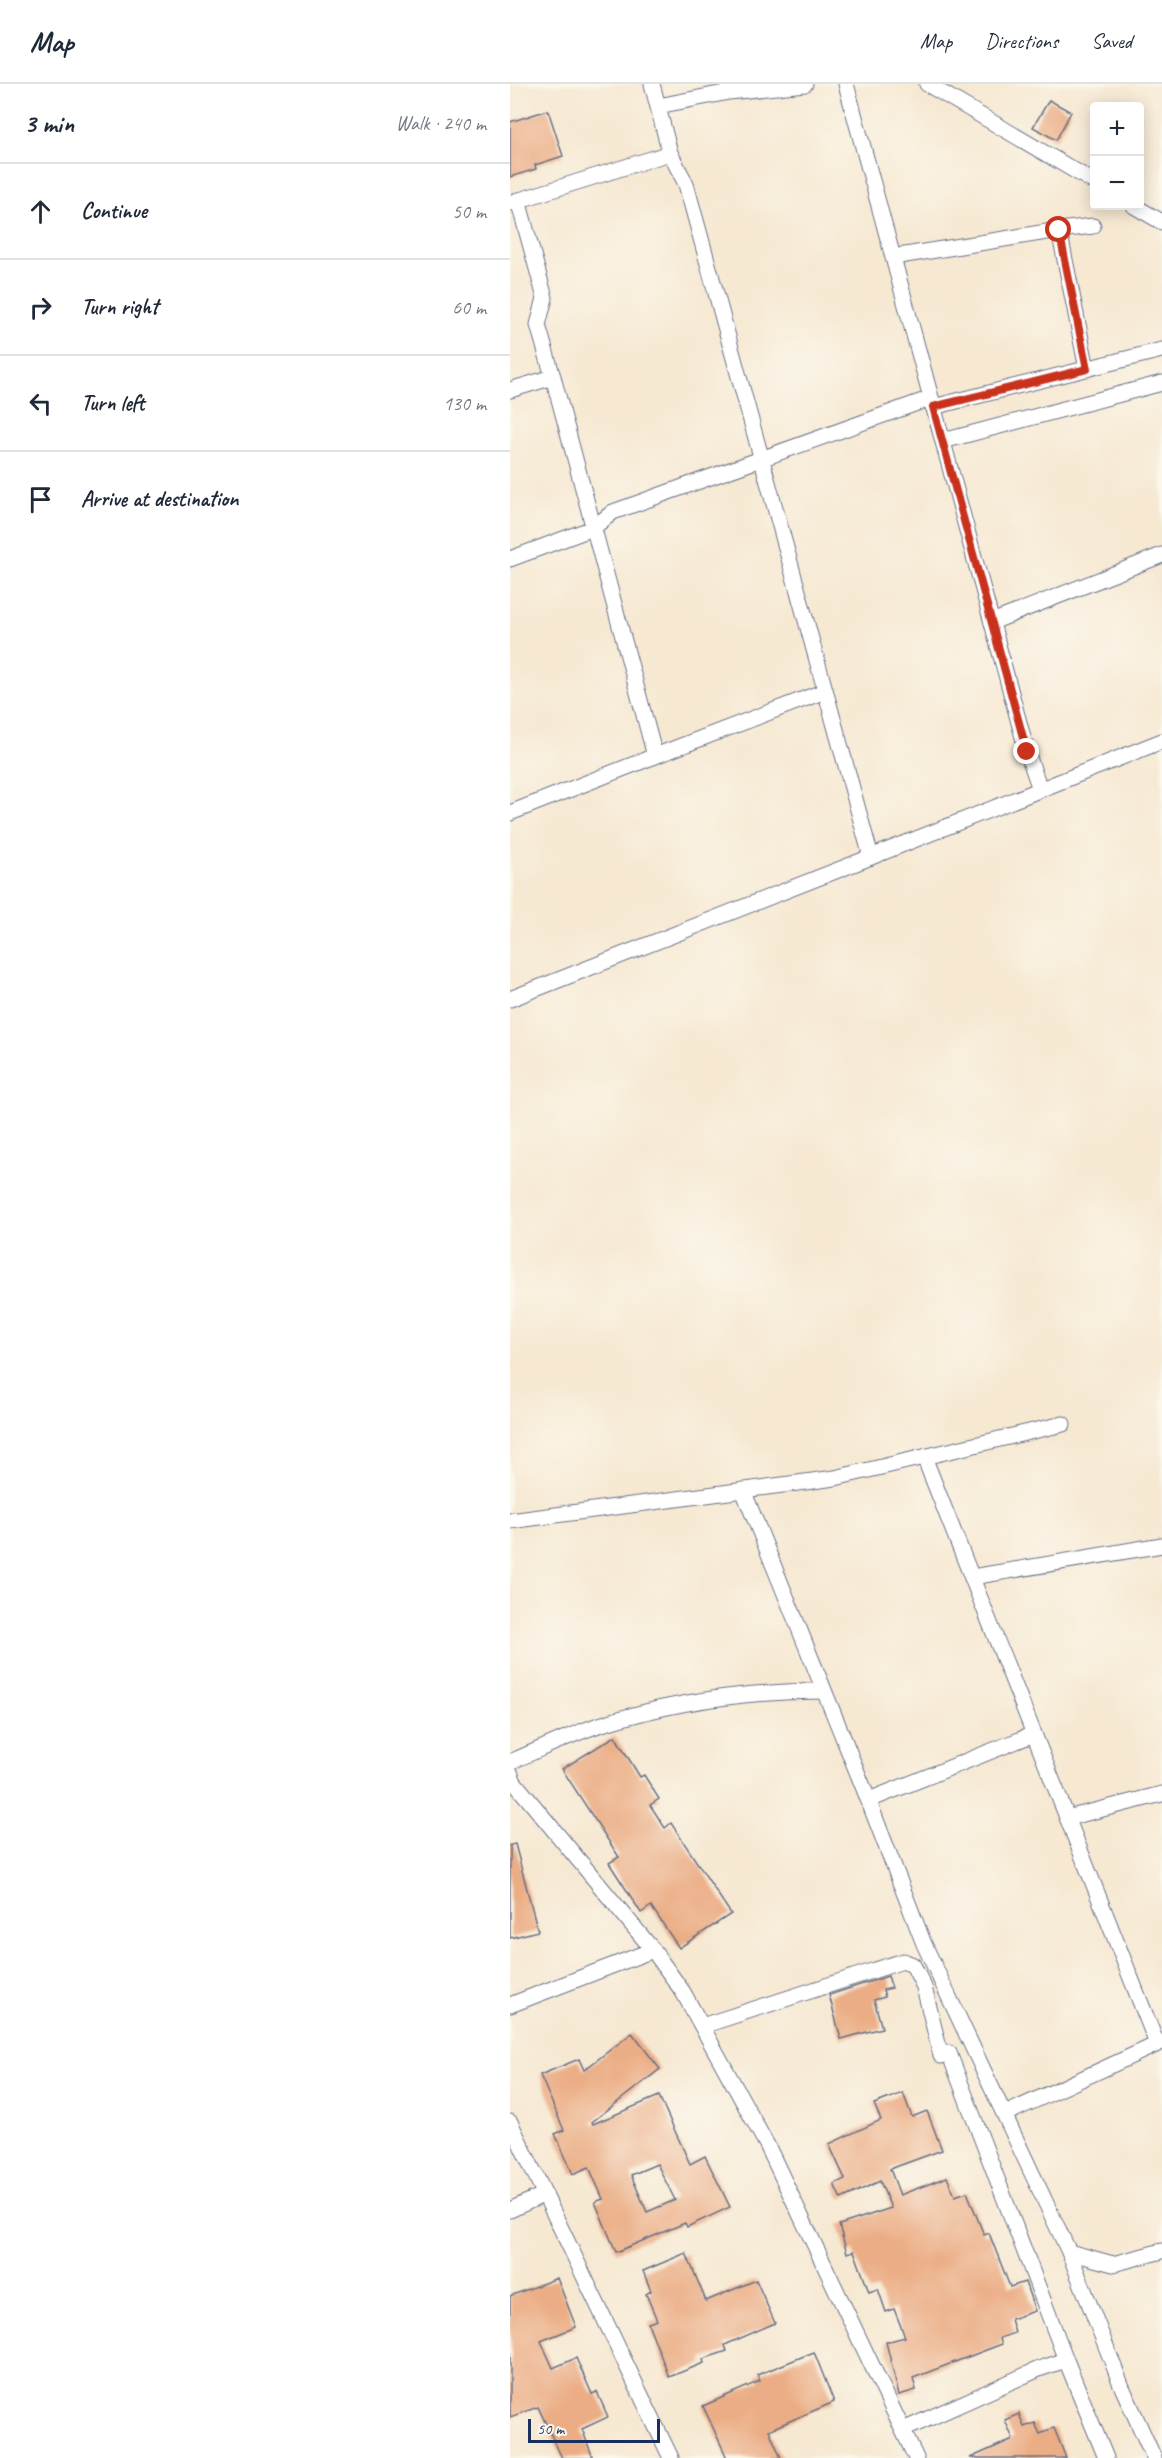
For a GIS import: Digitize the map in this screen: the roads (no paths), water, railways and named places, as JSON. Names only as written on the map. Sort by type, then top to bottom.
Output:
[{"type":"street","points":[[652,84],[670,153],[686,184],[871,857]]},
{"type":"street","points":[[658,106],[729,93],[805,84]]},
{"type":"street","points":[[846,84],[1027,752],[1040,789]]},
{"type":"street","points":[[927,84],[1090,179]]},
{"type":"street","points":[[656,756],[538,325],[545,298],[514,201],[670,153]]},
{"type":"street","points":[[1141,210],[1162,222]]},
{"type":"street","points":[[893,258],[1093,226]]},
{"type":"street","points":[[1059,230],[1087,369]]},
{"type":"street","points":[[510,559],[593,528],[613,512],[760,458],[932,403],[1162,350]]},
{"type":"street","points":[[510,390],[553,377]]},
{"type":"street","points":[[943,441],[1162,383]]},
{"type":"street","points":[[992,622],[1162,555]]},
{"type":"street","points":[[510,813],[825,691]]},
{"type":"street","points":[[510,999],[1162,741]]},
{"type":"street","points":[[510,1521],[835,1478],[1063,1424]]},
{"type":"street","points":[[924,1457],[1067,1818],[1160,2043],[1005,2114]]},
{"type":"street","points":[[742,1490],[869,1800],[924,1944],[1069,2252],[1122,2388],[1154,2458]]},
{"type":"street","points":[[972,1578],[1162,1545]]},
{"type":"street","points":[[510,1762],[599,1725],[680,1705],[781,1691],[825,1691]]},
{"type":"street","points":[[869,1800],[1034,1734]]},
{"type":"street","points":[[511,1779],[653,1950],[683,1992],[768,2148],[916,2458]]},
{"type":"street","points":[[1067,1818],[1162,1794]]},
{"type":"street","points":[[510,2005],[653,1950]]},
{"type":"street","points":[[702,2026],[903,1961],[913,1965],[924,1987],[941,2056],[949,2053],[1066,2360],[1106,2458]]},
{"type":"street","points":[[510,2122],[671,2458]]},
{"type":"street","points":[[510,2210],[545,2194]]},
{"type":"street","points":[[1069,2252],[1113,2264],[1162,2251]]},
{"type":"street","points":[[903,2430],[1039,2369],[1066,2360]]}]
